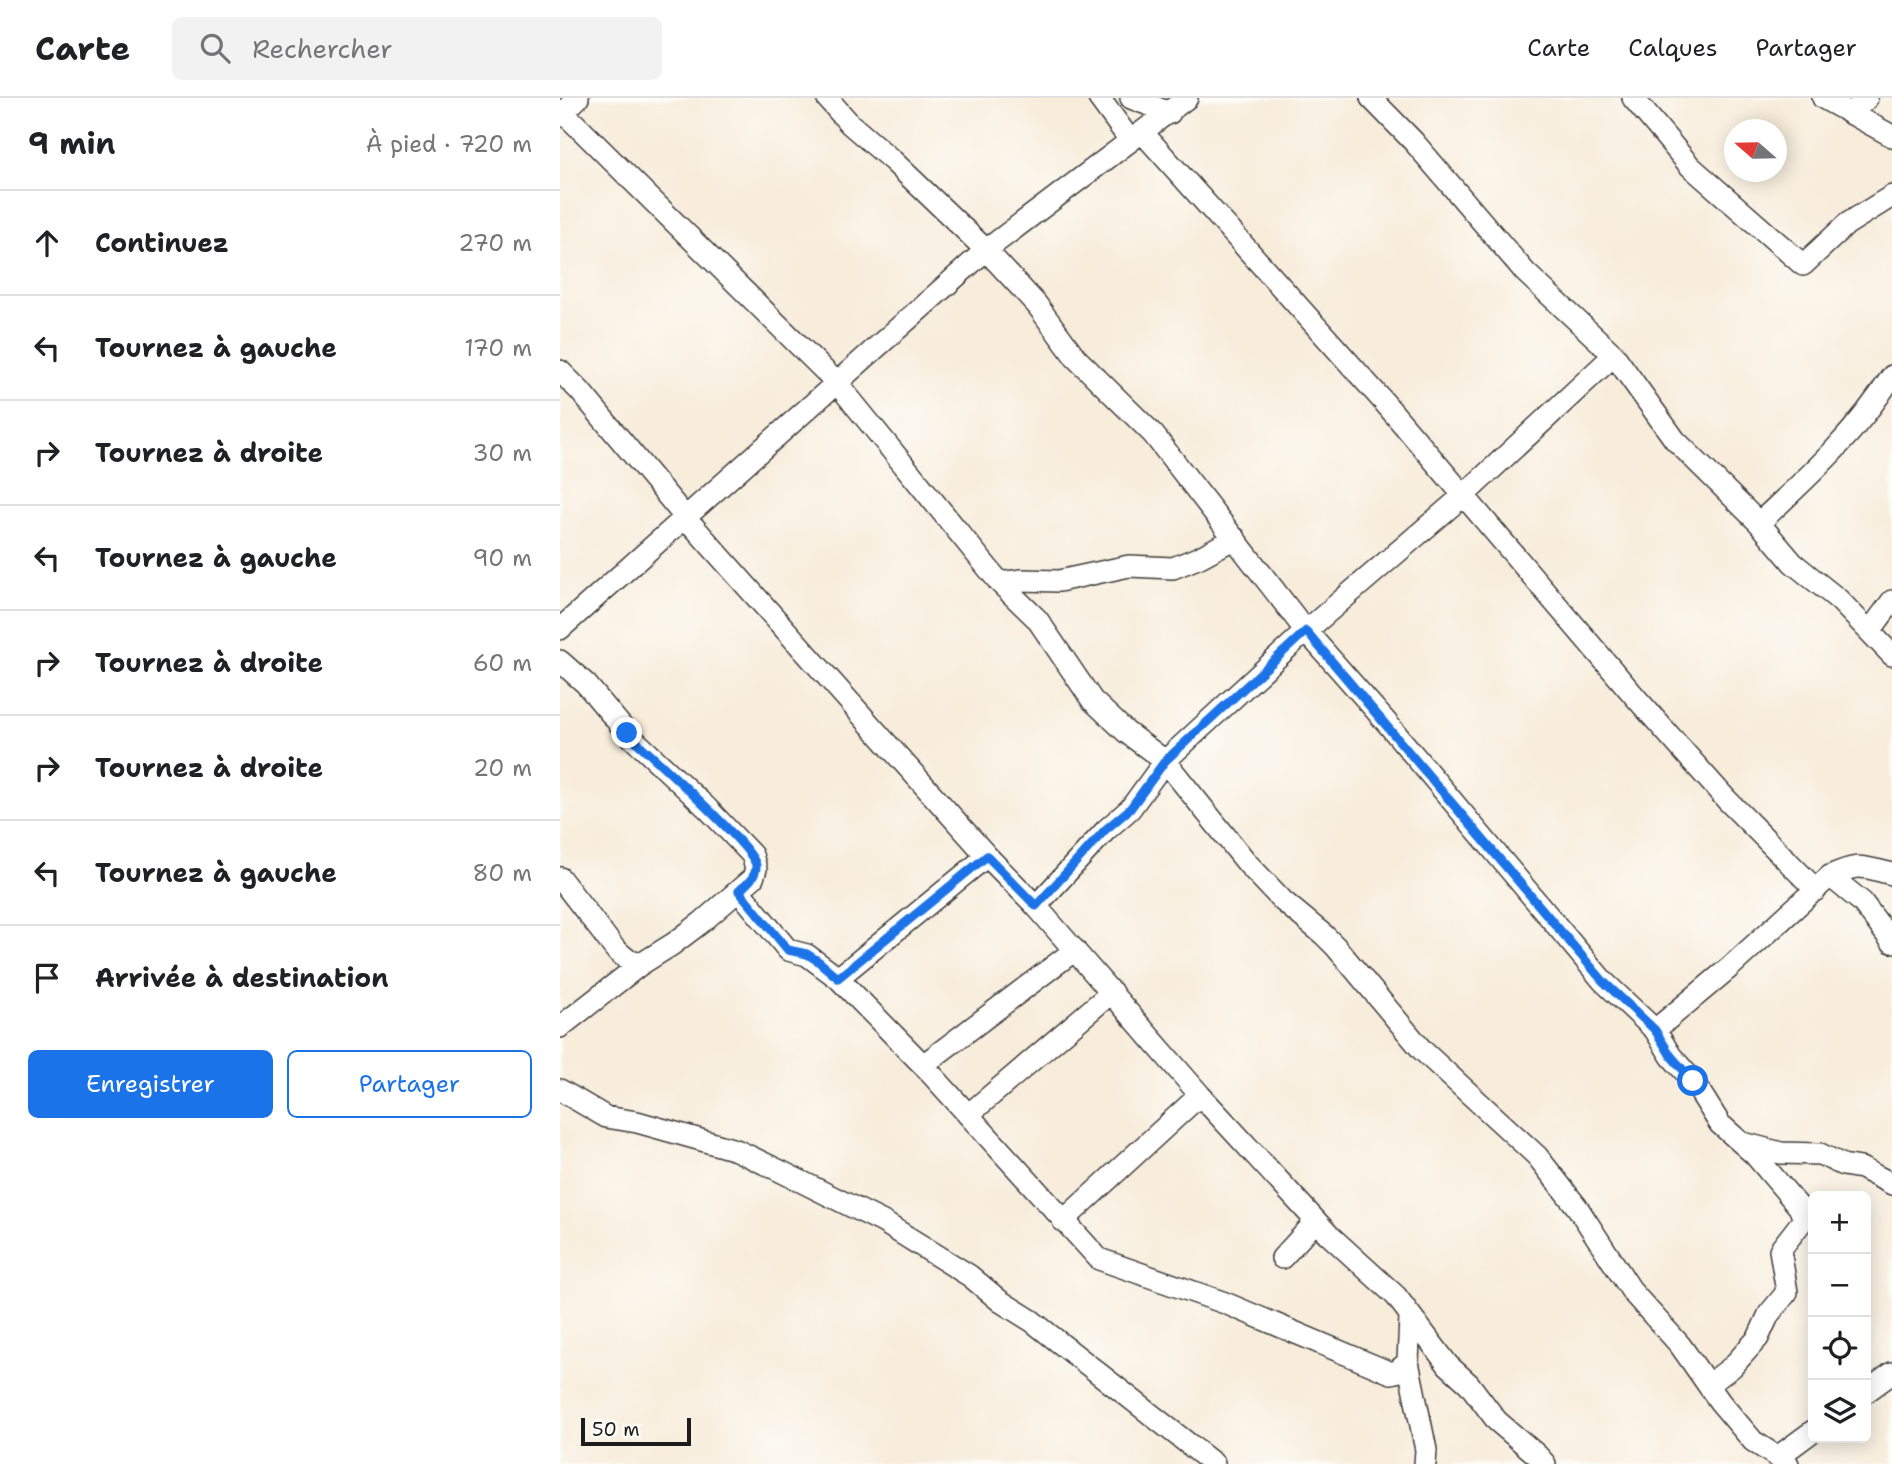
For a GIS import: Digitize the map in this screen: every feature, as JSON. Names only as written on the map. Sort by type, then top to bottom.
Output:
[{"type":"street","points":[[827,98],[850,124],[986,250],[1037,306],[1076,358],[1153,435],[1306,631],[1603,981],[1655,1030],[1671,1056],[1693,1081],[1720,1125],[1755,1155],[1799,1208],[1804,1219],[1780,1250],[1787,1292],[1769,1314],[1758,1338],[1732,1367],[1708,1385]]},
{"type":"street","points":[[1099,98],[1244,243],[1726,799],[1824,883],[1862,902],[1892,943]]},
{"type":"street","points":[[1131,98],[1170,113]]},
{"type":"street","points":[[560,629],[986,250],[1187,98]]},
{"type":"street","points":[[1371,98],[1414,142],[1526,273],[1615,355],[1675,440],[1759,523],[1793,563],[1839,600],[1892,655]]},
{"type":"street","points":[[1633,98],[1690,166],[1803,265],[1847,224],[1892,196]]},
{"type":"street","points":[[1823,98],[1892,136]]},
{"type":"street","points":[[1851,114],[1867,98]]},
{"type":"street","points":[[567,108],[837,383],[1000,583],[1037,619],[1092,700],[1126,732],[1165,761],[1248,864],[1283,901],[1330,941],[1422,1050],[1537,1156],[1577,1208],[1633,1293],[1680,1345],[1753,1441],[1773,1458],[1808,1434]]},
{"type":"street","points":[[1036,906],[1105,830],[1130,809],[1165,761],[1306,631],[1464,495],[1615,355]]},
{"type":"street","points":[[560,371],[580,391],[685,517],[987,856],[1036,906],[1200,1095],[1316,1221],[1382,1282],[1497,1421],[1537,1454],[1545,1464]]},
{"type":"street","points":[[1759,523],[1841,445],[1892,376]]},
{"type":"street","points":[[1000,583],[1023,580],[1059,581],[1129,566],[1173,568],[1236,538]]},
{"type":"street","points":[[1870,631],[1892,601]]},
{"type":"street","points":[[560,661],[586,684],[627,733],[707,808],[752,855],[756,869],[753,878],[739,891],[673,944],[641,964],[560,1027]]},
{"type":"street","points":[[838,978],[987,856]]},
{"type":"street","points":[[1655,1030],[1730,968],[1824,883],[1850,867],[1861,866],[1892,874]]},
{"type":"street","points":[[560,878],[615,949],[628,960],[641,964]]},
{"type":"street","points":[[739,891],[788,950],[807,954],[838,978],[923,1065],[1100,1259],[1225,1303],[1391,1373],[1408,1363]]},
{"type":"street","points":[[923,1065],[1075,950]]},
{"type":"street","points":[[968,1115],[1112,992]]},
{"type":"street","points":[[560,1090],[606,1117],[637,1122],[736,1150],[883,1222],[970,1276],[1000,1301],[1032,1321],[1214,1464]]},
{"type":"street","points":[[1063,1221],[1200,1095]]},
{"type":"street","points":[[1741,1142],[1781,1153],[1820,1154],[1843,1165],[1861,1168],[1892,1184]]},
{"type":"street","points":[[1282,1258],[1316,1221]]},
{"type":"street","points":[[1410,1317],[1408,1363],[1426,1450],[1425,1464]]},
{"type":"street","points":[[1871,1388],[1892,1373]]},
{"type":"route","points":[[627,733],[707,808],[752,855],[756,869],[753,878],[739,891],[779,943],[788,950],[807,954],[838,978],[987,856],[1036,906],[1105,830],[1130,809],[1165,761],[1306,631],[1387,723],[1483,841],[1603,981],[1655,1030],[1671,1056],[1693,1081]]}]
